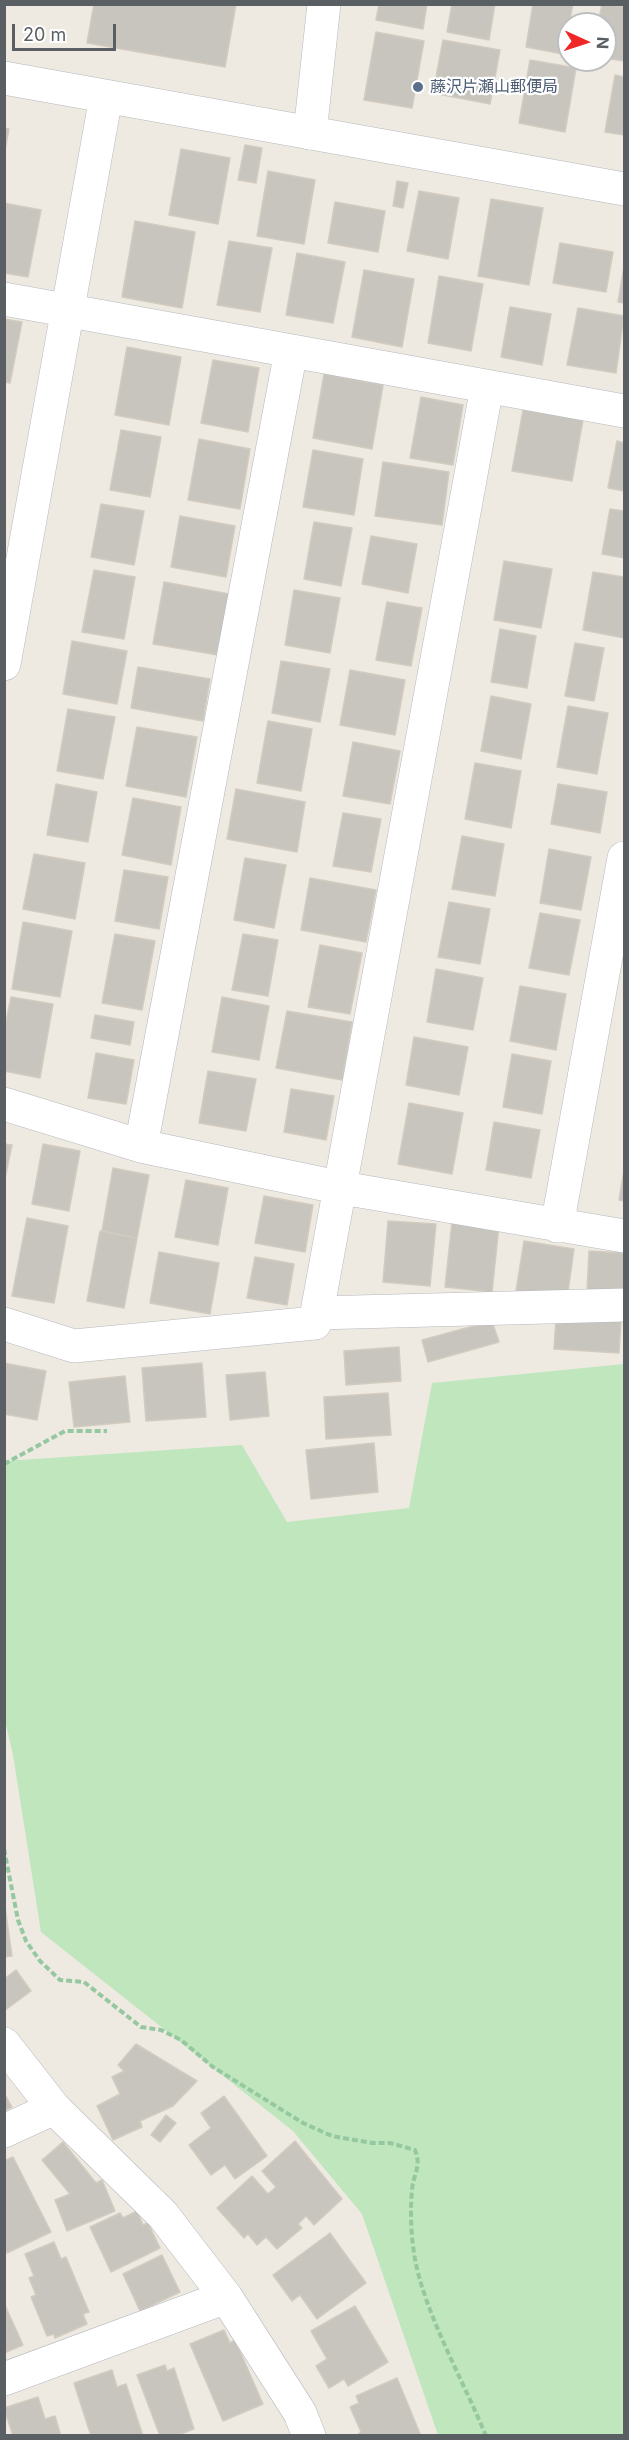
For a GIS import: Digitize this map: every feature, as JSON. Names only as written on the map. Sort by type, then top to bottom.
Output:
[{"type":"street","points":[[310,133],[324,4]]},
{"type":"street","points":[[4,78],[624,189]]},
{"type":"street","points":[[4,664],[106,96]]},
{"type":"street","points":[[4,299],[624,411]]},
{"type":"street","points":[[141,1146],[291,351]]},
{"type":"street","points":[[4,1324],[74,1346],[315,1323],[342,1188],[487,387]]},
{"type":"street","points":[[557,1226],[624,858]]},
{"type":"street","points":[[4,1104],[141,1146],[342,1188],[624,1236]]},
{"type":"street","points":[[317,1313],[624,1305]]},
{"type":"street","points":[[4,2044],[54,2108],[163,2215],[226,2297],[300,2413],[309,2436]]},
{"type":"street","points":[[4,2131],[54,2108]]},
{"type":"street","points":[[4,2379],[226,2297]]},
{"type":"path","points":[[4,1464],[64,1431],[107,1431]]},
{"type":"path","points":[[4,1849],[18,1920],[26,1941],[40,1961],[60,1980],[84,1982],[141,2026],[160,2030],[181,2040],[213,2067],[303,2123],[332,2136],[372,2143],[390,2143],[415,2150],[419,2160],[418,2172],[412,2187],[411,2229],[416,2262],[430,2310],[486,2436]]},
{"type":"green space","points":[[624,1364],[624,2435],[438,2435],[362,2214],[293,2131],[41,1932],[13,1755],[5,1720],[5,1461],[242,1445],[287,1522],[409,1508],[432,1383]]},
{"type":"building","points":[[94,4],[236,4],[225,67],[87,43]]},
{"type":"building","points":[[379,4],[427,4],[423,29],[376,20]]},
{"type":"building","points":[[452,4],[495,4],[489,40],[447,32]]},
{"type":"building","points":[[533,4],[573,4],[571,12],[557,12],[557,53],[526,47]]},
{"type":"building","points":[[602,4],[624,7],[624,61],[617,60],[617,12],[600,12]]},
{"type":"building","points":[[376,32],[424,41],[412,108],[364,100]]},
{"type":"building","points":[[443,40],[500,50],[490,104],[433,93]]},
{"type":"building","points":[[530,60],[557,65],[557,72],[575,72],[565,132],[519,123]]},
{"type":"building","points":[[615,75],[624,77],[624,135],[605,132]]},
{"type":"building","points":[[4,128],[9,129],[4,155]]},
{"type":"building","points":[[245,145],[262,148],[256,183],[238,180]]},
{"type":"building","points":[[181,149],[230,158],[218,224],[169,215]]},
{"type":"building","points":[[268,171],[315,180],[304,244],[257,236]]},
{"type":"building","points":[[397,181],[408,183],[403,208],[393,206]]},
{"type":"building","points":[[419,191],[459,198],[448,259],[407,251]]},
{"type":"building","points":[[491,199],[543,208],[529,285],[478,276]]},
{"type":"building","points":[[335,202],[385,211],[378,252],[328,243]]},
{"type":"building","points":[[4,203],[41,210],[28,277],[4,273]]},
{"type":"building","points":[[135,221],[195,232],[182,308],[122,297]]},
{"type":"building","points":[[229,241],[272,248],[260,312],[217,305]]},
{"type":"building","points":[[560,243],[613,252],[606,292],[553,283]]},
{"type":"building","points":[[297,253],[345,262],[333,323],[286,315]]},
{"type":"building","points":[[624,267],[624,303],[618,302]]},
{"type":"building","points":[[364,270],[414,279],[402,347],[352,337]]},
{"type":"building","points":[[439,276],[483,284],[471,351],[428,343]]},
{"type":"building","points":[[510,307],[551,314],[542,365],[501,357]]},
{"type":"building","points":[[578,308],[624,316],[616,373],[567,365]]},
{"type":"building","points":[[4,319],[22,322],[10,383],[4,382]]},
{"type":"building","points":[[127,347],[181,357],[169,425],[115,415]]},
{"type":"building","points":[[213,360],[259,368],[248,432],[201,423]]},
{"type":"building","points":[[324,374],[383,385],[372,449],[313,438]]},
{"type":"building","points":[[421,397],[463,405],[453,465],[410,458]]},
{"type":"building","points":[[523,410],[583,420],[572,481],[512,471]]},
{"type":"building","points":[[121,430],[161,437],[150,497],[110,490]]},
{"type":"building","points":[[199,439],[250,449],[240,509],[188,500]]},
{"type":"building","points":[[617,441],[624,443],[624,491],[608,488]]},
{"type":"building","points":[[313,450],[363,459],[354,515],[303,507]]},
{"type":"building","points":[[383,462],[449,472],[442,525],[375,516]]},
{"type":"building","points":[[101,504],[144,511],[134,565],[91,557]]},
{"type":"building","points":[[610,509],[624,511],[624,558],[602,554]]},
{"type":"building","points":[[180,516],[235,526],[226,577],[171,567]]},
{"type":"building","points":[[314,522],[352,528],[341,586],[304,579]]},
{"type":"building","points":[[371,536],[417,544],[408,593],[362,584]]},
{"type":"building","points":[[504,561],[552,569],[541,628],[494,620]]},
{"type":"building","points":[[94,570],[135,577],[124,639],[82,632]]},
{"type":"building","points":[[593,572],[624,577],[624,638],[583,630]]},
{"type":"building","points":[[164,582],[229,594],[218,655],[153,644]]},
{"type":"building","points":[[294,590],[340,598],[330,653],[285,645]]},
{"type":"building","points":[[387,602],[422,608],[411,666],[376,660]]},
{"type":"building","points":[[500,629],[536,636],[527,688],[491,682]]},
{"type":"building","points":[[72,641],[127,651],[117,704],[63,694]]},
{"type":"building","points":[[575,643],[604,648],[594,701],[565,696]]},
{"type":"building","points":[[281,661],[330,669],[320,722],[272,713]]},
{"type":"building","points":[[138,667],[210,679],[203,721],[131,708]]},
{"type":"building","points":[[350,670],[405,680],[395,735],[340,725]]},
{"type":"building","points":[[491,696],[531,704],[521,759],[481,751]]},
{"type":"building","points":[[568,706],[608,713],[597,774],[557,767]]},
{"type":"building","points":[[68,709],[115,717],[103,779],[57,771]]},
{"type":"building","points":[[268,721],[312,729],[301,791],[257,783]]},
{"type":"building","points":[[137,727],[197,737],[186,797],[126,786]]},
{"type":"building","points":[[353,742],[400,751],[390,804],[343,796]]},
{"type":"building","points":[[475,763],[521,771],[511,828],[465,819]]},
{"type":"building","points":[[56,784],[97,792],[88,842],[47,835]]},
{"type":"building","points":[[558,784],[607,792],[600,833],[551,824]]},
{"type":"building","points":[[236,789],[305,802],[297,852],[227,839]]},
{"type":"building","points":[[133,798],[181,807],[171,865],[122,855]]},
{"type":"building","points":[[343,813],[381,819],[371,872],[333,866]]},
{"type":"building","points":[[462,836],[504,844],[495,896],[452,889]]},
{"type":"building","points":[[549,849],[591,857],[581,910],[540,903]]},
{"type":"building","points":[[34,854],[85,863],[75,919],[23,909]]},
{"type":"building","points":[[245,858],[286,865],[274,928],[234,920]]},
{"type":"building","points":[[124,870],[168,877],[159,929],[115,921]]},
{"type":"building","points":[[310,878],[376,890],[366,942],[301,930]]},
{"type":"building","points":[[449,902],[490,909],[480,964],[438,957]]},
{"type":"building","points":[[540,913],[580,920],[569,975],[529,968]]},
{"type":"building","points":[[23,922],[72,931],[60,997],[12,989]]},
{"type":"building","points":[[115,934],[155,941],[142,1010],[102,1003]]},
{"type":"building","points":[[243,934],[278,940],[268,996],[232,990]]},
{"type":"building","points":[[320,945],[362,953],[350,1014],[308,1007]]},
{"type":"building","points":[[436,969],[483,978],[473,1030],[427,1022]]},
{"type":"building","points":[[520,986],[566,994],[556,1050],[510,1041]]},
{"type":"building","points":[[11,997],[53,1004],[40,1078],[4,1071],[4,1032]]},
{"type":"building","points":[[222,997],[269,1006],[259,1060],[212,1052]]},
{"type":"building","points":[[287,1011],[352,1022],[342,1080],[276,1068]]},
{"type":"building","points":[[95,1015],[134,1022],[130,1045],[91,1038]]},
{"type":"building","points":[[414,1037],[468,1047],[459,1095],[406,1085]]},
{"type":"building","points":[[96,1053],[134,1060],[126,1104],[88,1098]]},
{"type":"building","points":[[512,1054],[551,1061],[542,1114],[503,1107]]},
{"type":"building","points":[[208,1071],[256,1079],[246,1131],[199,1123]]},
{"type":"building","points":[[291,1089],[334,1096],[326,1140],[284,1132]]},
{"type":"building","points":[[409,1103],[463,1113],[452,1174],[398,1164]]},
{"type":"building","points":[[494,1122],[540,1130],[531,1178],[486,1170]]},
{"type":"building","points":[[4,1144],[12,1145],[4,1183]]},
{"type":"building","points":[[43,1144],[80,1151],[69,1211],[32,1204]]},
{"type":"building","points":[[113,1168],[149,1175],[137,1238],[102,1231]]},
{"type":"building","points":[[624,1171],[624,1201],[619,1200]]},
{"type":"building","points":[[186,1180],[228,1188],[218,1245],[175,1237]]},
{"type":"building","points":[[264,1196],[313,1205],[305,1252],[255,1243]]},
{"type":"building","points":[[27,1218],[68,1226],[54,1303],[12,1296]]},
{"type":"building","points":[[388,1221],[436,1224],[430,1286],[383,1282]]},
{"type":"building","points":[[452,1222],[499,1226],[492,1292],[445,1287]]},
{"type":"building","points":[[100,1231],[137,1238],[124,1308],[87,1301]]},
{"type":"building","points":[[524,1241],[574,1249],[567,1299],[516,1291]]},
{"type":"building","points":[[589,1251],[624,1253],[624,1294],[587,1291]]},
{"type":"building","points":[[159,1252],[219,1263],[210,1314],[150,1303]]},
{"type":"building","points":[[255,1257],[294,1264],[287,1305],[247,1298]]},
{"type":"building","points":[[556,1318],[621,1321],[619,1353],[554,1349]]},
{"type":"building","points":[[492,1321],[499,1342],[428,1362],[422,1340]]},
{"type":"building","points":[[399,1347],[401,1381],[346,1385],[344,1351]]},
{"type":"building","points":[[4,1363],[46,1371],[37,1420],[4,1414]]},
{"type":"building","points":[[202,1363],[206,1417],[146,1421],[142,1368]]},
{"type":"building","points":[[265,1372],[269,1416],[230,1420],[226,1375]]},
{"type":"building","points":[[125,1376],[130,1422],[74,1427],[69,1382]]},
{"type":"building","points":[[388,1393],[391,1435],[326,1439],[324,1397]]},
{"type":"building","points":[[374,1443],[378,1492],[311,1499],[306,1450]]},
{"type":"building","points":[[4,1907],[12,1956],[4,1957]]},
{"type":"building","points":[[16,1970],[31,1991],[4,2011],[4,1979]]},
{"type":"building","points":[[136,2044],[197,2081],[173,2106],[140,2121],[142,2127],[113,2140],[97,2106],[120,2094],[112,2077],[124,2071],[118,2065]]},
{"type":"building","points":[[4,2093],[12,2107],[4,2111]]},
{"type":"building","points":[[224,2096],[267,2156],[235,2179],[225,2165],[211,2175],[189,2145],[211,2128],[201,2113]]},
{"type":"building","points":[[166,2115],[176,2123],[160,2142],[151,2135]]},
{"type":"building","points":[[295,2141],[342,2199],[314,2225],[306,2216],[298,2224],[302,2228],[277,2249],[266,2237],[257,2245],[248,2234],[244,2238],[217,2208],[252,2176],[268,2194],[276,2187],[262,2171]]},
{"type":"building","points":[[63,2142],[96,2183],[102,2180],[115,2211],[67,2231],[55,2200],[70,2194],[42,2160]]},
{"type":"building","points":[[13,2157],[51,2232],[7,2253],[4,2247],[4,2161]]},
{"type":"building","points":[[137,2211],[143,2225],[148,2223],[160,2248],[111,2272],[90,2227],[120,2213],[123,2218]]},
{"type":"building","points":[[330,2233],[366,2283],[317,2319],[300,2295],[292,2301],[273,2275]]},
{"type":"building","points":[[54,2242],[61,2259],[66,2257],[89,2312],[83,2314],[87,2324],[55,2338],[54,2334],[47,2336],[31,2297],[36,2295],[29,2278],[34,2276],[25,2254]]},
{"type":"building","points":[[162,2255],[180,2292],[140,2311],[123,2274]]},
{"type":"building","points":[[4,2303],[23,2345],[4,2353]]},
{"type":"building","points":[[355,2306],[388,2362],[348,2386],[344,2379],[329,2388],[316,2366],[327,2359],[311,2331]]},
{"type":"building","points":[[224,2330],[230,2343],[235,2340],[263,2404],[223,2421],[190,2344]]},
{"type":"building","points":[[165,2365],[167,2371],[174,2368],[194,2429],[175,2436],[160,2436],[137,2375]]},
{"type":"building","points":[[112,2370],[117,2387],[126,2384],[143,2436],[91,2436],[74,2383]]},
{"type":"building","points":[[397,2378],[421,2436],[356,2436],[361,2432],[350,2407],[359,2403],[356,2396]]},
{"type":"building","points":[[38,2397],[45,2419],[55,2416],[61,2436],[13,2436],[4,2408]]},
{"type":"place","name":"藤沢片瀬山郵便局","points":[[418,87]]}]
